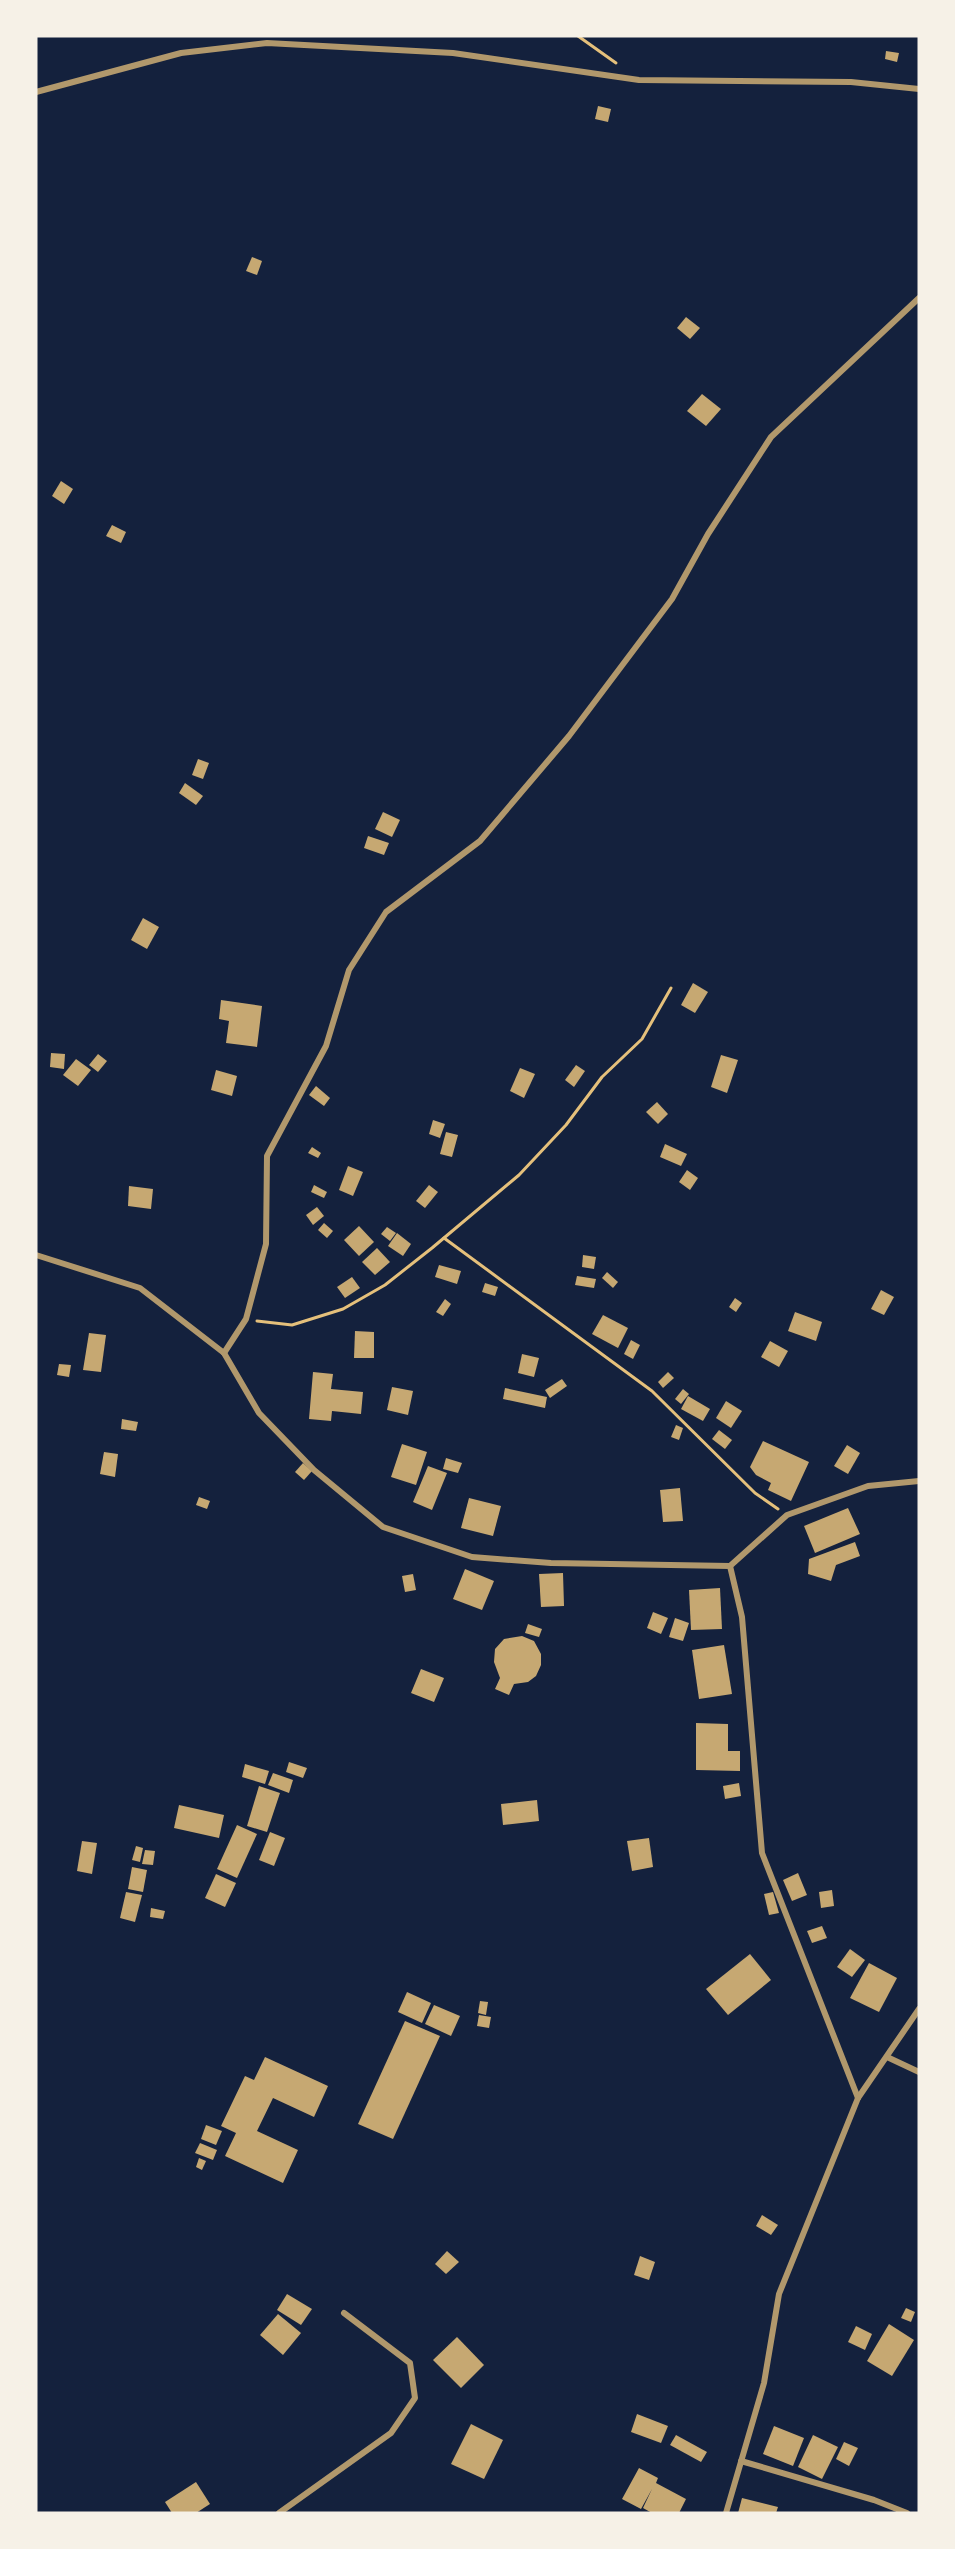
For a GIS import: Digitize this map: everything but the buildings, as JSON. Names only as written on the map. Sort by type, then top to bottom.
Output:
[{"type":"street","points":[[263,36],[267,43]]},
{"type":"street","points":[[36,92],[181,53],[267,43],[453,53],[639,80],[851,82],[919,89]]},
{"type":"street","points":[[224,1353],[246,1319],[266,1244],[267,1156],[326,1046],[349,970],[386,912],[480,842],[569,736],[672,599],[708,534],[771,437],[919,298]]},
{"type":"street","points":[[36,1255],[140,1288],[224,1353],[259,1413],[314,1470],[383,1527],[472,1557],[550,1563],[730,1566],[787,1515],[868,1486],[919,1481]]},
{"type":"street","points":[[730,1566],[742,1617],[762,1853],[858,2098]]},
{"type":"street","points":[[726,2513],[764,2383],[779,2294],[858,2098],[919,2009]]},
{"type":"street","points":[[887,2057],[919,2072]]},
{"type":"street","points":[[279,2513],[391,2433],[415,2398],[410,2363],[344,2313]]},
{"type":"street","points":[[741,2461],[874,2500],[907,2513]]},
{"type":"path","points":[[578,36],[639,80]]},
{"type":"path","points":[[246,1319],[292,1325],[343,1309],[385,1285],[519,1175],[566,1125],[602,1077],[642,1039],[671,988]]},
{"type":"path","points":[[444,1238],[652,1391],[755,1492],[787,1515]]}]
